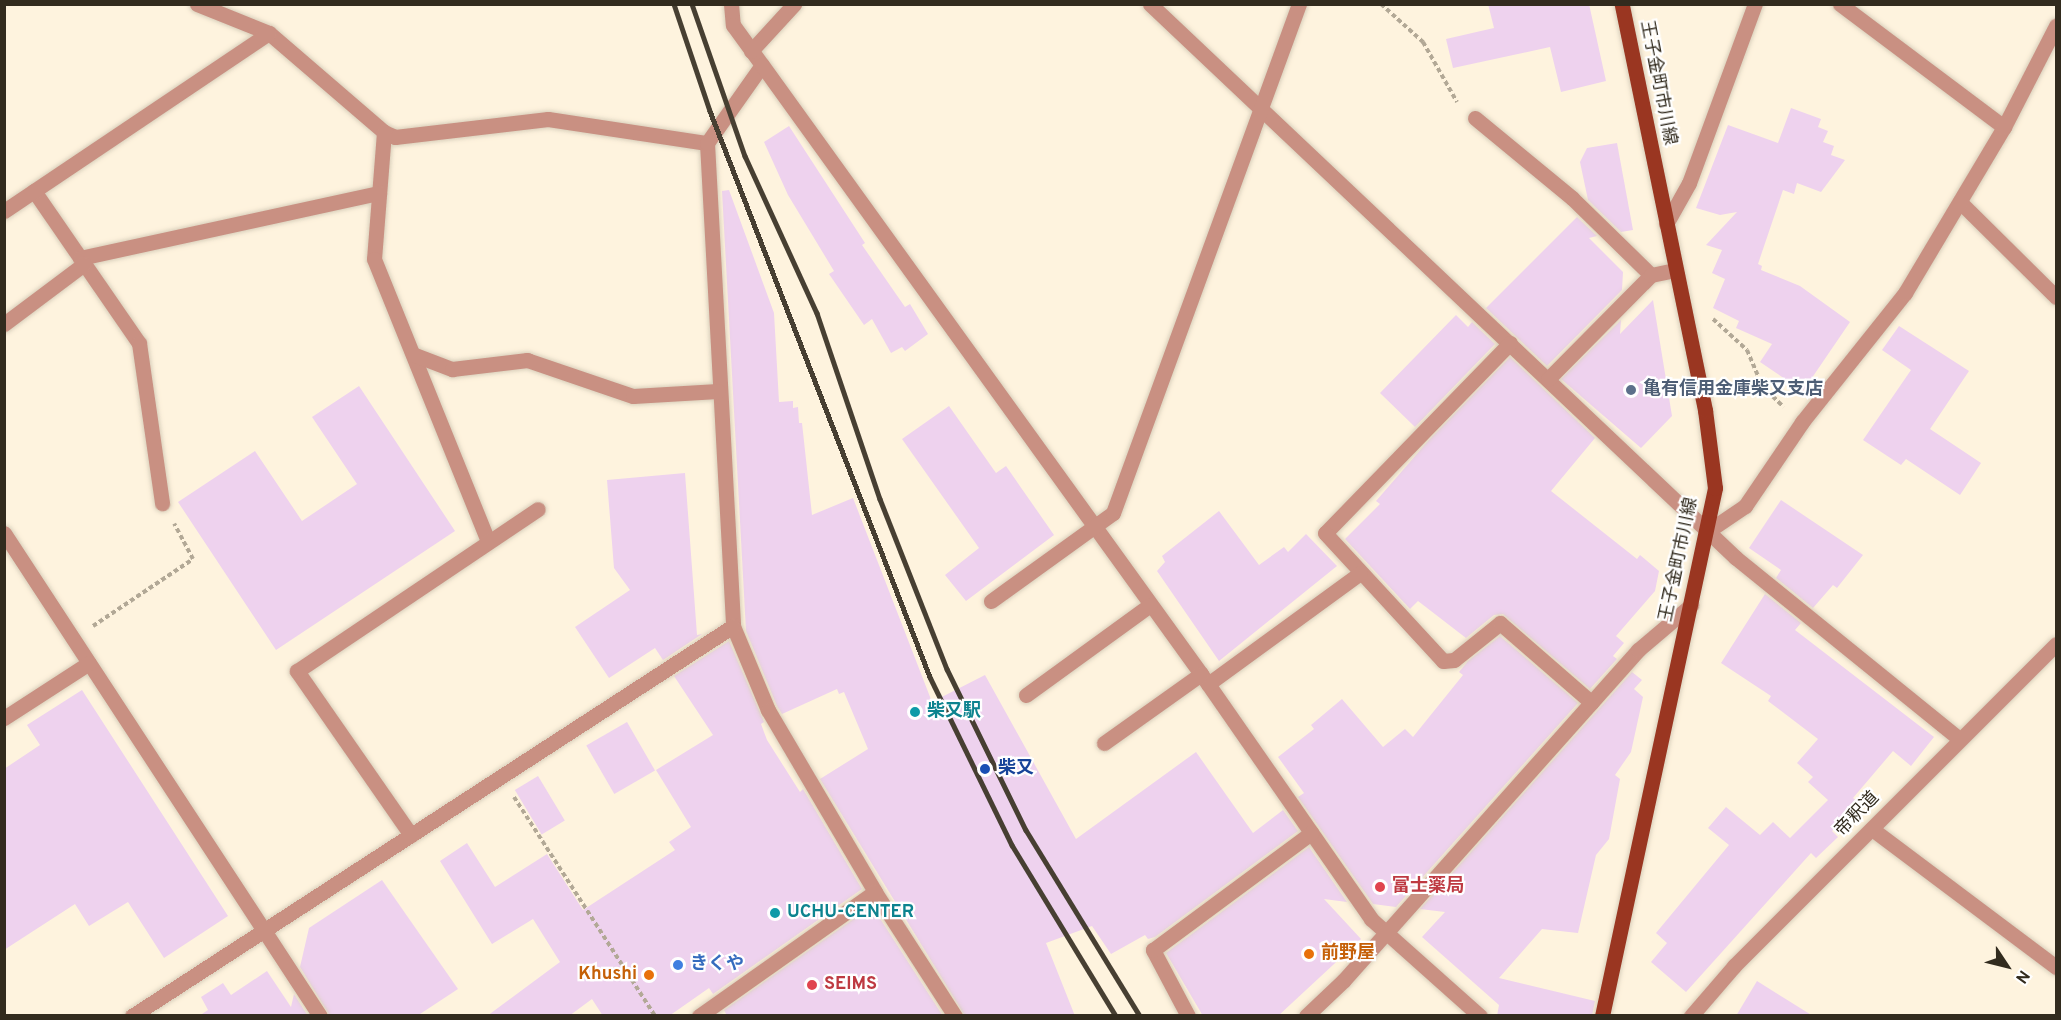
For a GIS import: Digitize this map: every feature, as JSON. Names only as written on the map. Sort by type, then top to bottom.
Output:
[{"type":"main road","name":"王子金町市川線","points":[[1602,1016],[1708,531],[1715,488],[1712,449],[1622,4]]},
{"type":"street","points":[[197,4],[269,33],[384,132],[395,137],[548,119],[707,143]]},
{"type":"street","points":[[731,4],[733,25],[751,51],[1095,526],[1371,919],[1480,1016]]},
{"type":"street","points":[[751,51],[794,4]]},
{"type":"street","points":[[1150,4],[1708,531],[1958,738]]},
{"type":"street","points":[[991,601],[1113,513],[1262,111],[1299,4]]},
{"type":"street","points":[[1666,224],[1689,183],[1755,4]]},
{"type":"street","points":[[1840,4],[2004,127]]},
{"type":"street","points":[[1708,531],[1745,506],[1802,422],[1905,294],[2004,127],[2056,26]]},
{"type":"street","points":[[4,211],[269,33]]},
{"type":"street","points":[[762,65],[707,143],[718,391],[734,626],[768,710],[875,892],[955,1016]]},
{"type":"street","points":[[1476,118],[1572,198],[1651,275]]},
{"type":"street","points":[[384,132],[374,259],[415,355],[488,541]]},
{"type":"street","points":[[34,191],[139,343],[162,503]]},
{"type":"street","points":[[4,324],[82,261],[379,193]]},
{"type":"street","points":[[1960,202],[2056,297]]},
{"type":"street","points":[[1548,379],[1651,275],[1675,270]]},
{"type":"street","points":[[1510,343],[1325,533],[1443,661],[1454,660],[1500,623],[1591,702]]},
{"type":"street","points":[[415,355],[452,369],[527,360],[633,396],[718,391]]},
{"type":"street","points":[[411,835],[297,671],[538,509]]},
{"type":"street","points":[[4,533],[320,1016]]},
{"type":"street","points":[[1104,743],[1204,679],[1360,573]]},
{"type":"street","points":[[1026,694],[1150,605]]},
{"type":"street","points":[[1306,1016],[1385,933],[1638,650],[1691,605]]},
{"type":"street","points":[[132,1016],[411,835],[502,779],[734,626]]},
{"type":"street","name":"帝釈道","points":[[1691,1016],[1734,966],[1872,829],[1958,738],[2056,644]]},
{"type":"street","points":[[4,718],[89,663]]},
{"type":"street","points":[[1872,829],[2056,967]]},
{"type":"street","points":[[1188,1016],[1153,950],[1311,833]]},
{"type":"street","points":[[699,1016],[875,892]]},
{"type":"path","points":[[1381,4],[1423,42],[1442,70],[1452,98],[1476,118]]},
{"type":"path","points":[[1710,316],[1747,350],[1762,386],[1802,422]]},
{"type":"path","points":[[74,639],[193,559],[162,503]]},
{"type":"path","points":[[502,779],[655,1016]]},
{"type":"building","points":[[1488,4],[1589,4],[1606,81],[1561,92],[1550,47],[1453,68],[1446,39],[1494,28]]},
{"type":"building","points":[[1791,108],[1821,119],[1818,127],[1828,131],[1823,142],[1834,146],[1831,155],[1845,160],[1821,192],[1797,183],[1794,194],[1783,190],[1758,264],[1762,266],[1761,270],[1800,286],[1850,322],[1803,391],[1760,362],[1772,344],[1736,328],[1739,321],[1713,308],[1725,279],[1712,273],[1722,250],[1706,245],[1737,212],[1720,215],[1696,208],[1728,125],[1778,143]]},
{"type":"building","points":[[789,126],[865,243],[862,245],[905,307],[910,304],[928,334],[905,351],[902,347],[891,353],[872,319],[864,325],[829,274],[834,271],[788,195],[764,142]]},
{"type":"building","points":[[1617,143],[1633,230],[1621,232],[1588,200],[1580,162],[1587,148]]},
{"type":"building","points":[[729,190],[774,313],[779,402],[793,401],[793,408],[798,407],[799,423],[802,423],[812,515],[853,498],[932,702],[985,675],[1076,839],[1196,752],[1253,833],[1283,810],[1298,831],[1155,937],[1148,939],[1145,935],[1111,954],[1092,926],[1046,943],[1075,1016],[965,1016],[820,779],[868,749],[844,692],[839,694],[837,689],[782,714],[777,706],[746,631],[722,191]]},
{"type":"building","points":[[1577,217],[1597,236],[1589,238],[1623,272],[1622,290],[1547,366],[1486,308]]},
{"type":"building","points":[[1653,300],[1672,416],[1641,448],[1561,379],[1621,320],[1620,334]]},
{"type":"building","points":[[1456,315],[1468,327],[1472,322],[1495,344],[1415,427],[1380,393]]},
{"type":"building","points":[[1899,326],[1969,371],[1930,429],[1981,463],[1960,495],[1906,459],[1901,465],[1863,440],[1911,370],[1882,350]]},
{"type":"building","points":[[1510,357],[1595,438],[1551,491],[1637,559],[1640,555],[1659,571],[1655,591],[1616,636],[1624,643],[1613,656],[1617,659],[1590,689],[1503,614],[1494,615],[1466,638],[1418,601],[1410,609],[1345,539],[1380,504],[1376,501],[1429,440]]},
{"type":"building","points":[[359,386],[455,531],[276,650],[178,502],[255,451],[302,521],[357,484],[312,417]]},
{"type":"building","points":[[949,406],[996,473],[1006,466],[1054,535],[966,601],[945,575],[979,548],[902,439]]},
{"type":"building","points":[[685,473],[697,635],[702,634],[663,660],[655,648],[609,678],[575,627],[630,590],[614,568],[607,480]]},
{"type":"building","points":[[1781,500],[1863,555],[1837,588],[1833,585],[1813,608],[1776,578],[1781,570],[1749,548]]},
{"type":"building","points":[[1219,511],[1259,565],[1284,547],[1288,552],[1306,534],[1337,566],[1219,661],[1157,571],[1165,562],[1162,556]]},
{"type":"building","points":[[1765,594],[1801,623],[1795,630],[1934,737],[1911,766],[1893,751],[1853,798],[1859,803],[1832,831],[1838,837],[1816,858],[1811,853],[1686,992],[1651,962],[1667,943],[1656,933],[1729,845],[1708,828],[1726,807],[1760,835],[1773,822],[1790,838],[1828,800],[1808,782],[1813,777],[1797,763],[1818,739],[1768,701],[1771,696],[1721,663]]},
{"type":"building","points":[[1500,636],[1578,703],[1396,907],[1373,904],[1298,797],[1304,793],[1278,757],[1314,729],[1311,725],[1342,699],[1383,747],[1405,729],[1413,737],[1463,675],[1459,672],[1468,661]]},
{"type":"building","points":[[729,641],[764,722],[761,724],[767,740],[800,792],[803,789],[862,889],[713,994],[709,988],[669,1016],[603,1016],[592,999],[569,1016],[487,1016],[560,962],[533,919],[492,944],[440,861],[467,843],[495,887],[547,854],[583,910],[675,850],[669,842],[691,827],[656,770],[713,735],[674,676]]},
{"type":"building","points":[[1632,672],[1642,680],[1634,689],[1643,697],[1631,752],[1615,775],[1620,779],[1609,839],[1596,855],[1578,933],[1542,929],[1499,978],[1595,1001],[1592,1016],[1497,1016],[1499,1005],[1422,937],[1445,912],[1420,909]]},
{"type":"building","points":[[82,690],[228,916],[164,958],[128,902],[89,926],[75,904],[4,950],[4,769],[40,745],[27,725]]},
{"type":"building","points":[[627,722],[655,770],[614,794],[586,746]]},
{"type":"building","points":[[538,776],[565,821],[542,834],[515,790]]},
{"type":"building","points":[[1309,847],[1347,902],[1324,899],[1361,939],[1278,1016],[1203,1016],[1166,953]]},
{"type":"building","points":[[382,880],[458,989],[417,1016],[330,1016],[300,967],[309,928]]},
{"type":"building","points":[[872,906],[943,1016],[727,1016],[724,1010]]},
{"type":"building","points":[[267,971],[291,1007],[294,994],[308,1016],[199,1016],[208,1010],[201,997],[223,983],[231,995]]},
{"type":"building","points":[[1757,981],[1813,1016],[1736,1016]]},
{"type":"railway","points":[[674,4],[710,111],[930,677],[1012,845],[1116,1016]]},
{"type":"railway","points":[[692,4],[745,156],[817,313],[880,499],[947,669],[1026,830],[1140,1016]]},
{"type":"place","name":"亀有信用金庫柴又支店","points":[[1631,390]]},
{"type":"place","name":"柴又駅","points":[[915,712]]},
{"type":"place","name":"柴又","points":[[985,769]]},
{"type":"place","name":"富士薬局","points":[[1380,887]]},
{"type":"place","name":"UCHU-CENTER","points":[[775,913]]},
{"type":"place","name":"前野屋","points":[[1309,954]]},
{"type":"place","name":"きくや","points":[[678,965]]},
{"type":"place","name":"Khushi","points":[[649,975]]},
{"type":"place","name":"SEIMS","points":[[812,985]]}]
